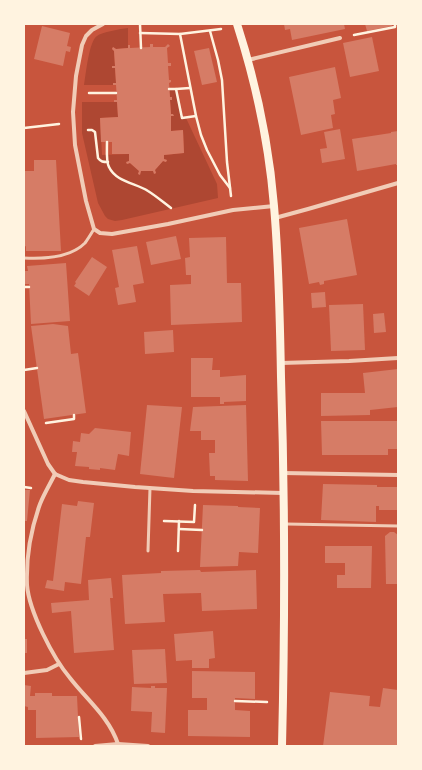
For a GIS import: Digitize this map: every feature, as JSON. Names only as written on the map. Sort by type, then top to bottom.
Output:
[{"type":"main road","points":[[237,25],[248,60],[263,126],[270,170],[275,218],[281,362],[284,524],[282,746]]},
{"type":"street","points":[[103,24],[92,30],[86,36],[82,45],[76,76],[73,106],[76,151],[87,207],[94,229],[100,233],[112,234],[232,210],[274,206]]},
{"type":"street","points":[[248,60],[340,38]]},
{"type":"street","points":[[275,218],[308,210],[398,183]]},
{"type":"street","points":[[281,362],[321,362],[398,358]]},
{"type":"street","points":[[24,411],[48,464],[55,474],[69,480],[196,491],[283,493]]},
{"type":"street","points":[[283,473],[398,475]]},
{"type":"street","points":[[55,474],[45,492],[34,523],[30,540],[26,586],[38,623],[60,664],[70,678],[104,717],[115,733],[118,744]]},
{"type":"street","points":[[24,673],[47,670],[60,664]]},
{"type":"street","points":[[95,746],[118,744],[148,746]]},
{"type":"lane","points":[[24,258],[48,258],[73,251],[84,243],[94,229]]},
{"type":"lane","points":[[148,551],[150,488]]},
{"type":"lane","points":[[284,524],[398,526]]},
{"type":"path","points":[[140,24],[141,48]]},
{"type":"path","points":[[340,38],[395,27],[395,24]]},
{"type":"path","points":[[140,34],[180,34],[210,31],[237,25]]},
{"type":"path","points":[[210,31],[222,80],[232,210]]},
{"type":"path","points":[[180,34],[190,88],[201,135],[220,175],[230,188]]},
{"type":"path","points":[[169,89],[190,88]]},
{"type":"path","points":[[176,89],[182,118],[196,116]]},
{"type":"path","points":[[94,93],[116,93]]},
{"type":"path","points":[[24,128],[74,122]]},
{"type":"path","points":[[87,130],[92,130],[95,132],[98,158],[102,162],[108,162]]},
{"type":"path","points":[[107,142],[109,167],[116,175],[148,191],[172,209]]},
{"type":"path","points":[[24,287],[29,287]]},
{"type":"path","points":[[24,370],[37,368]]},
{"type":"path","points":[[30,426],[74,419],[74,415]]},
{"type":"path","points":[[149,520],[194,522],[196,491]]},
{"type":"path","points":[[178,551],[179,521]]},
{"type":"path","points":[[179,530],[202,530]]},
{"type":"path","points":[[235,701],[283,702]]},
{"type":"path","points":[[79,717],[81,746]]},
{"type":"shaded area","points":[[128,28],[128,48],[116,49],[113,47],[112,49],[114,51],[115,66],[112,68],[115,68],[116,83],[113,83],[113,85],[84,85],[90,51],[94,39],[103,33]]},
{"type":"shaded area","points":[[169,89],[176,89],[182,118],[186,118],[217,184],[218,198],[122,220],[115,221],[108,219],[98,203],[82,133],[82,102],[117,102],[118,117],[100,118],[102,155],[129,154],[129,161],[126,163],[130,163],[139,171],[138,174],[140,174],[141,171],[153,171],[155,174],[155,170],[163,161],[166,162],[167,160],[164,159],[164,155],[184,153],[183,130],[171,131],[171,116],[173,116],[173,114],[171,114],[170,100],[172,100],[172,97],[170,97]]},
{"type":"building","points":[[284,24],[344,24],[345,29],[292,40],[290,29],[285,30]]},
{"type":"building","points":[[365,24],[391,24],[392,26],[367,31]]},
{"type":"building","points":[[42,26],[70,33],[67,46],[71,47],[70,52],[66,51],[63,66],[34,59]]},
{"type":"building","points":[[372,37],[379,71],[350,77],[343,43]]},
{"type":"building","points":[[150,44],[153,44],[153,47],[165,47],[168,44],[170,46],[167,48],[168,63],[171,63],[171,66],[168,66],[169,80],[171,80],[169,83],[170,97],[172,97],[172,100],[170,100],[171,114],[174,116],[171,116],[171,131],[183,130],[184,153],[164,155],[164,159],[167,160],[166,162],[163,161],[155,170],[156,173],[154,174],[153,171],[141,171],[140,175],[138,174],[139,171],[130,163],[127,164],[126,162],[129,161],[129,154],[112,154],[112,142],[101,142],[100,118],[118,117],[117,102],[114,102],[114,100],[117,100],[116,85],[113,85],[113,83],[116,83],[115,68],[112,68],[112,66],[115,66],[114,51],[112,49],[113,47],[116,49],[128,48],[128,45],[130,45],[130,48],[150,47]]},
{"type":"building","points":[[209,48],[217,82],[202,85],[194,51]]},
{"type":"building","points":[[335,67],[341,98],[333,100],[335,114],[331,115],[333,128],[301,135],[289,77]]},
{"type":"building","points":[[340,129],[345,159],[322,163],[320,149],[327,148],[324,132]]},
{"type":"building","points":[[398,131],[398,165],[396,164],[357,171],[352,139]]},
{"type":"building","points":[[34,160],[56,160],[61,251],[26,251],[26,246],[24,247],[24,171],[34,171]]},
{"type":"building","points":[[347,219],[357,275],[324,281],[324,284],[320,285],[319,282],[309,284],[299,228]]},
{"type":"building","points":[[176,236],[181,259],[151,265],[146,242]]},
{"type":"building","points":[[226,237],[227,283],[241,283],[242,322],[171,325],[170,285],[191,284],[191,275],[186,275],[185,258],[190,257],[189,238]]},
{"type":"building","points":[[137,246],[144,283],[133,285],[136,302],[118,305],[115,288],[119,287],[112,250]]},
{"type":"building","points":[[92,257],[107,267],[89,296],[74,286],[76,283],[75,282]]},
{"type":"building","points":[[66,263],[70,321],[31,324],[29,284],[24,284],[24,271],[28,271],[27,266]]},
{"type":"building","points":[[325,292],[326,307],[312,308],[311,293]]},
{"type":"building","points":[[363,304],[365,350],[331,351],[329,305]]},
{"type":"building","points":[[384,313],[386,332],[374,333],[373,314]]},
{"type":"building","points":[[53,324],[68,326],[71,354],[78,353],[86,413],[44,419],[31,326]]},
{"type":"building","points":[[173,330],[174,352],[145,354],[144,332]]},
{"type":"building","points":[[191,358],[213,358],[212,370],[220,370],[220,377],[246,375],[246,401],[224,402],[224,404],[220,404],[220,397],[191,397]]},
{"type":"building","points":[[398,369],[398,407],[370,410],[370,415],[321,416],[321,393],[365,393],[363,373]]},
{"type":"building","points":[[147,405],[182,407],[174,478],[140,474]]},
{"type":"building","points":[[246,405],[248,481],[215,480],[215,476],[210,476],[209,453],[215,453],[215,440],[201,440],[201,431],[190,431],[193,407]]},
{"type":"building","points":[[321,421],[398,421],[398,449],[388,449],[388,455],[322,455]]},
{"type":"building","points":[[95,428],[131,432],[129,456],[118,454],[115,470],[100,468],[100,470],[89,469],[89,467],[75,466],[77,452],[72,452],[73,441],[80,442],[81,433],[89,434]]},
{"type":"building","points":[[323,484],[398,487],[398,510],[379,510],[379,506],[376,506],[376,522],[321,520]]},
{"type":"building","points":[[24,490],[30,490],[27,521],[24,521]]},
{"type":"building","points":[[78,501],[94,503],[90,537],[86,537],[81,584],[65,582],[64,591],[45,588],[47,580],[53,581],[62,504],[77,506]]},
{"type":"building","points":[[203,505],[260,508],[258,553],[239,552],[238,566],[200,567]]},
{"type":"building","points":[[390,532],[394,532],[398,535],[398,584],[386,584],[385,536]]},
{"type":"building","points":[[325,546],[372,546],[371,588],[337,588],[337,575],[345,575],[345,563],[325,563]]},
{"type":"building","points":[[200,570],[201,572],[256,570],[257,609],[202,611],[201,593],[163,594],[165,622],[125,624],[122,575],[161,573],[161,571]]},
{"type":"building","points":[[111,578],[113,598],[110,598],[114,650],[74,653],[71,611],[52,613],[51,603],[89,600],[88,580]]},
{"type":"building","points":[[213,631],[215,658],[209,659],[209,668],[192,668],[192,660],[176,661],[174,634]]},
{"type":"building","points":[[24,639],[27,639],[27,653],[24,653]]},
{"type":"building","points":[[165,649],[167,683],[134,684],[132,650]]},
{"type":"building","points":[[192,671],[255,672],[255,699],[235,698],[235,710],[250,711],[250,737],[188,736],[188,710],[207,710],[207,698],[192,698]]},
{"type":"building","points":[[24,685],[31,686],[30,696],[35,696],[35,693],[52,693],[52,696],[77,696],[79,737],[36,738],[36,710],[28,710],[28,707],[24,706]]},
{"type":"building","points":[[151,686],[155,686],[155,688],[167,688],[165,733],[151,732],[152,712],[131,711],[132,687],[151,688]]},
{"type":"building","points":[[383,688],[398,690],[398,746],[323,746],[330,692],[370,696],[369,706],[380,707]]}]
